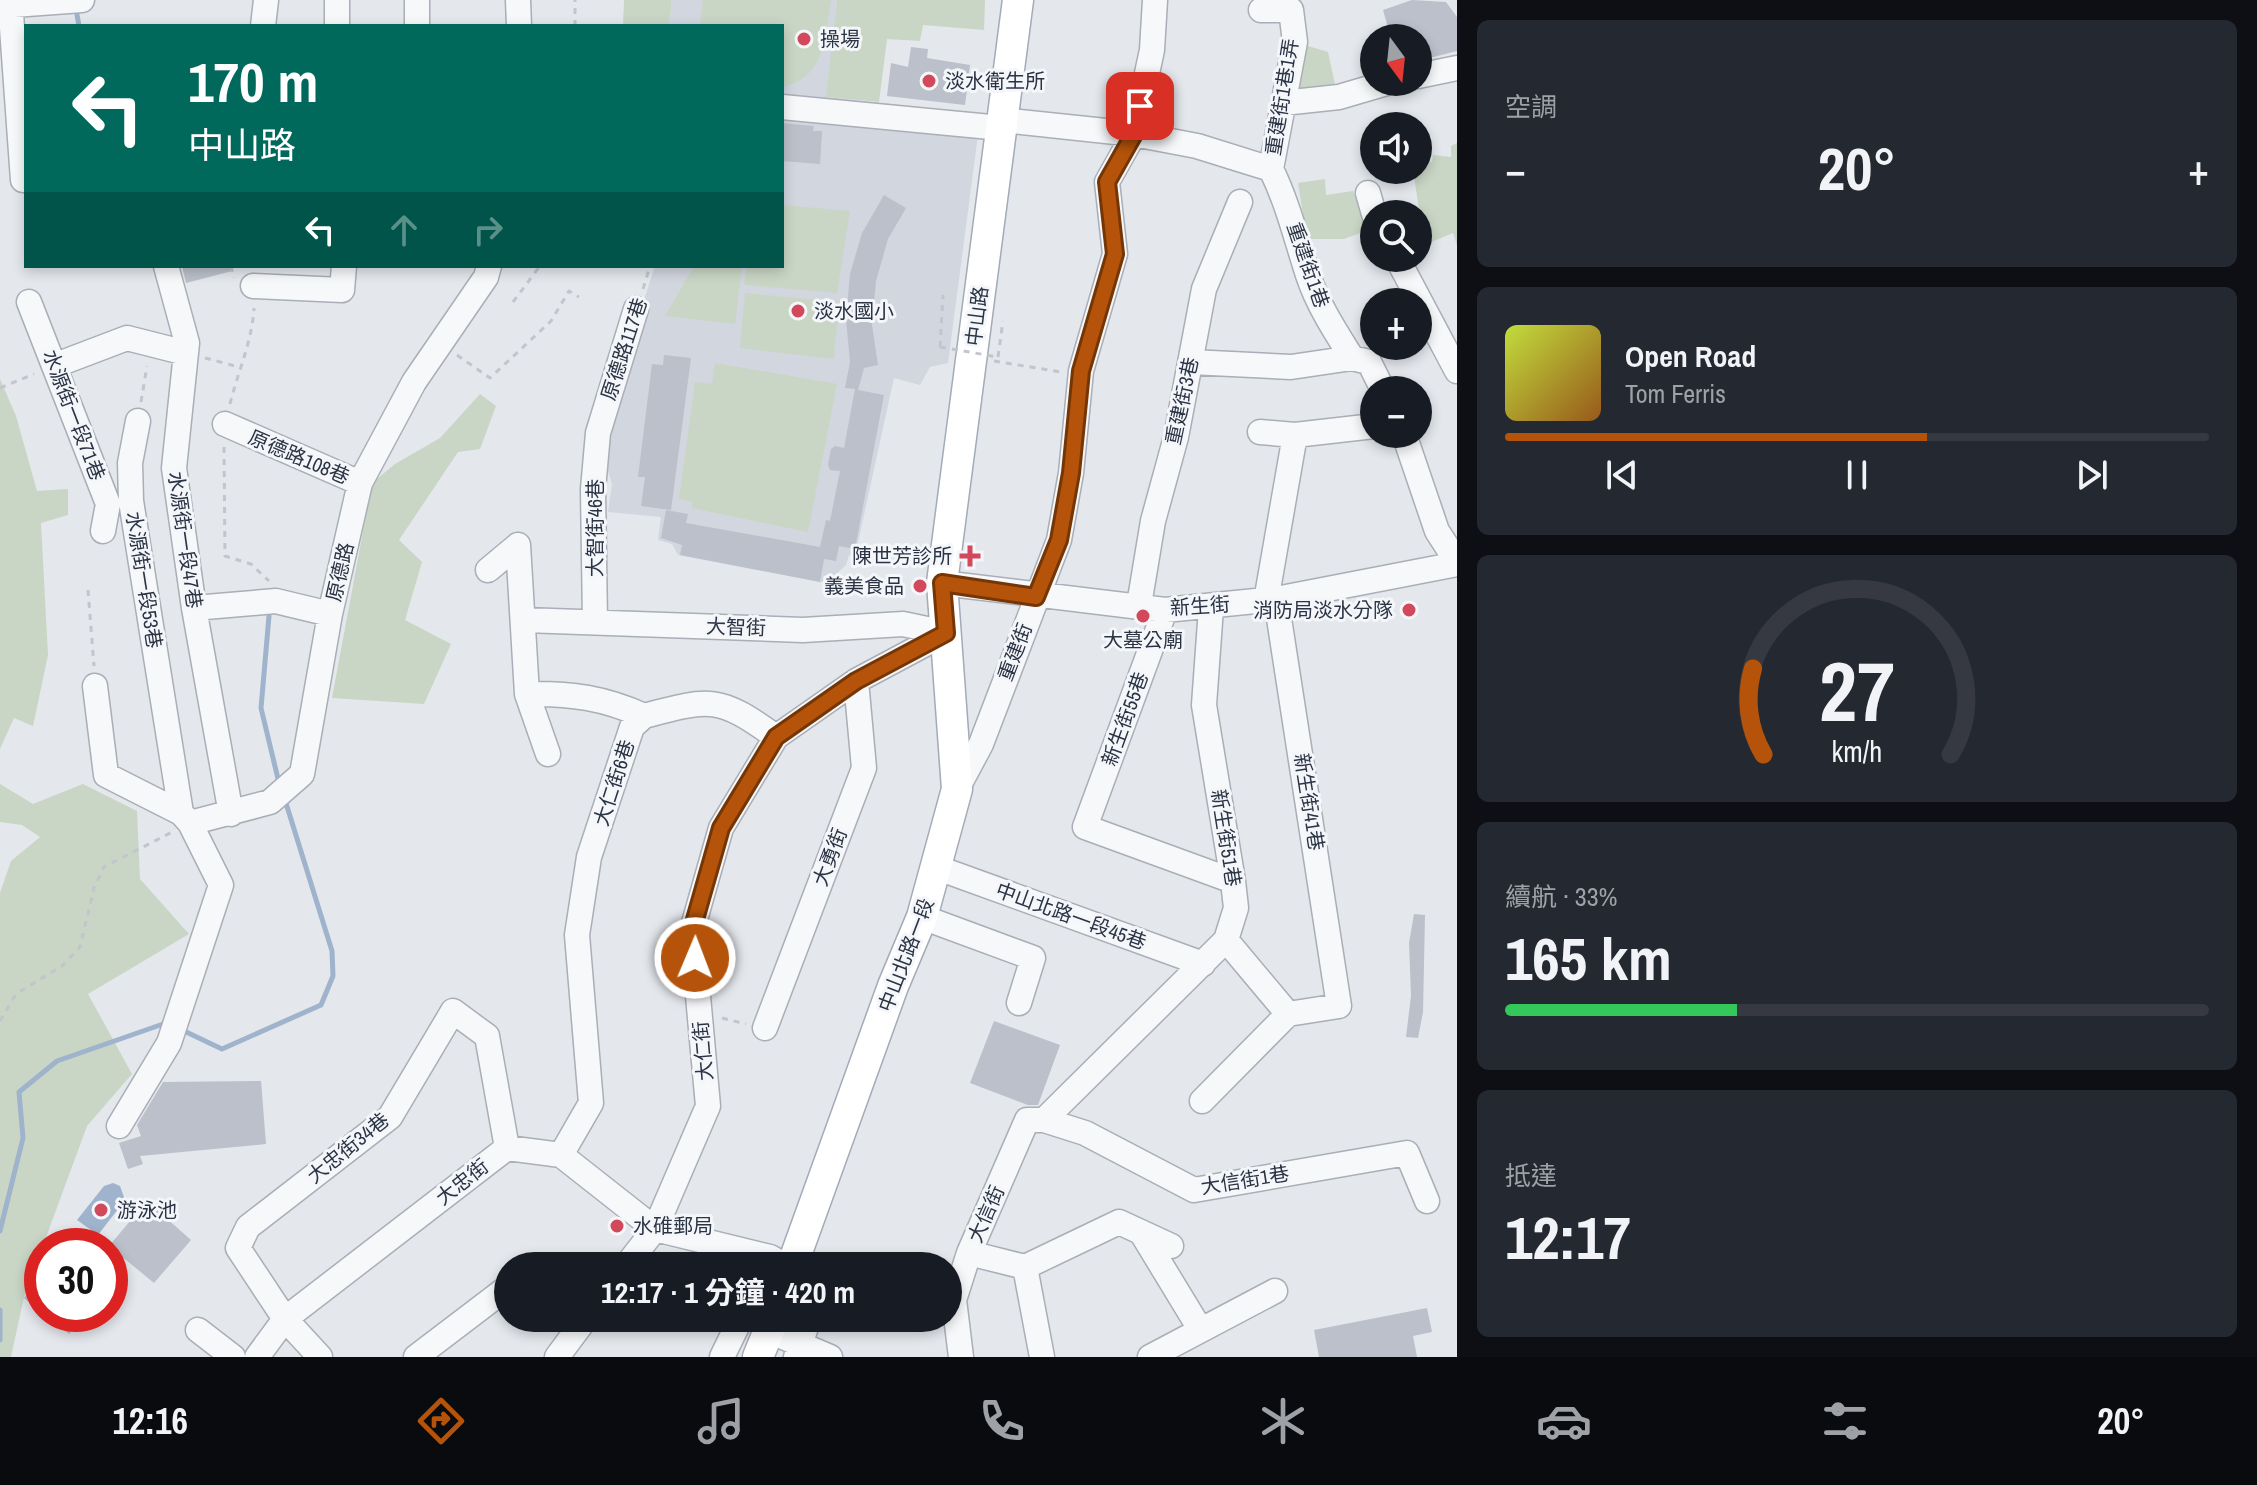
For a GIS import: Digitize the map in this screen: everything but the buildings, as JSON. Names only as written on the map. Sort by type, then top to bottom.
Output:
[{"type":"main road","name":"中山路","points":[[946,633],[942,583],[985,357],[1001,124],[1018,0]]},
{"type":"main road","name":"中山北路一段","points":[[783,1252],[922,917],[938,868],[957,789],[946,633]]},
{"type":"street","points":[[16,182],[6,4],[82,0]]},
{"type":"street","points":[[263,24],[266,0]]},
{"type":"street","points":[[337,0],[337,24]]},
{"type":"street","points":[[417,0],[417,24]]},
{"type":"street","points":[[518,0],[519,24]]},
{"type":"street","name":"重建街","points":[[957,789],[981,744],[1059,540],[1071,473],[1081,371],[1115,254],[1107,182],[1134,134],[1152,50],[1155,0]]},
{"type":"street","name":"重建街1巷1弄","points":[[784,107],[1134,134],[1197,146],[1271,169],[1295,42],[1291,10],[1261,10]]},
{"type":"street","points":[[1432,73],[1457,68]]},
{"type":"street","points":[[1283,103],[1339,97],[1360,91]]},
{"type":"street","name":"重建街1巷","points":[[1271,169],[1298,231],[1308,275],[1326,319],[1352,358],[1369,362],[1376,376]]},
{"type":"street","name":"重建街3巷","points":[[1139,605],[1153,521],[1176,437],[1204,289],[1240,202]]},
{"type":"street","name":"水源街一段47巷","points":[[167,268],[187,343],[174,468],[194,608],[231,814]]},
{"type":"street","name":"原德路","points":[[185,818],[231,814],[270,802],[302,774],[330,614],[360,483],[414,382],[486,277],[488,268]]},
{"type":"street","points":[[1404,272],[1457,371]]},
{"type":"street","points":[[253,286],[343,278]]},
{"type":"street","name":"水源街一段71巷","points":[[29,302],[119,503],[103,531]]},
{"type":"street","name":"原德路117巷","points":[[598,433],[636,309]]},
{"type":"street","points":[[56,365],[127,338],[186,353]]},
{"type":"street","points":[[1191,362],[1291,367],[1352,358]]},
{"type":"street","name":"水源街一段53巷","points":[[119,1126],[169,1043],[221,885],[185,818],[119,503],[138,421]]},
{"type":"street","name":"原德路108巷","points":[[225,424],[360,483]]},
{"type":"street","points":[[1260,432],[1295,435],[1360,428]]},
{"type":"street","name":"大智街46巷","points":[[595,622],[593,489],[598,433]]},
{"type":"street","name":"新生街41巷","points":[[1288,1014],[1339,1006],[1271,600],[1295,435]]},
{"type":"street","points":[[1409,448],[1437,531],[1457,563]]},
{"type":"street","points":[[488,570],[518,545],[527,694],[548,754]]},
{"type":"street","name":"新生街","points":[[942,583],[1036,597],[1165,610],[1271,600],[1457,563]]},
{"type":"street","points":[[194,608],[276,601],[330,614]]},
{"type":"street","name":"新生街51巷","points":[[1211,608],[1204,705],[1236,908],[1226,940]]},
{"type":"street","name":"新生街55巷","points":[[1165,610],[1085,827],[1233,881]]},
{"type":"street","name":"大智街","points":[[524,620],[803,630],[903,624],[946,633]]},
{"type":"street","name":"大仁街","points":[[637,1252],[655,1229],[708,1106],[692,930],[721,828],[776,737],[856,681],[946,633]]},
{"type":"street","name":"大勇街","points":[[765,1028],[864,768],[856,681]]},
{"type":"street","points":[[95,686],[106,775],[185,818]]},
{"type":"street","name":"大仁街6巷","points":[[527,694],[562,693],[609,700],[644,716],[632,727],[589,857],[577,935],[588,1036],[591,1103],[561,1155]]},
{"type":"street","points":[[644,716],[696,704],[720,703],[743,713],[776,737]]},
{"type":"street","name":"中山北路一段45巷","points":[[938,868],[1203,964]]},
{"type":"street","points":[[922,917],[1033,958],[1019,1003]]},
{"type":"street","points":[[1036,1120],[1226,940],[1288,1014],[1202,1101]]},
{"type":"street","name":"大忠街34巷","points":[[285,1319],[238,1248],[248,1227],[390,1117],[453,1011],[487,1036],[507,1148]]},
{"type":"street","name":"大信街1巷","points":[[1036,1120],[1085,1133],[1194,1190],[1407,1153],[1427,1201]]},
{"type":"street","name":"大信街","points":[[962,1271],[1036,1120]]},
{"type":"street","name":"大忠街","points":[[257,1357],[285,1319],[507,1148],[561,1155]]},
{"type":"street","points":[[561,1155],[655,1229],[736,1252]]},
{"type":"street","points":[[969,1253],[1025,1267],[1119,1222],[1171,1246]]},
{"type":"street","points":[[1140,1231],[1200,1329]]},
{"type":"street","points":[[1025,1267],[1042,1357]]},
{"type":"street","points":[[1150,1357],[1275,1291]]},
{"type":"street","points":[[416,1357],[494,1298]]},
{"type":"street","points":[[285,1319],[320,1357]]},
{"type":"street","points":[[198,1330],[233,1357]]},
{"type":"street","points":[[557,1357],[576,1332]]},
{"type":"street","points":[[722,1357],[734,1332]]},
{"type":"street","name":"大信街","points":[[957,1332],[961,1357]]},
{"type":"street","points":[[762,1343],[830,1357]]},
{"type":"path","points":[[575,0],[575,24]]},
{"type":"path","points":[[232,268],[235,281],[253,286]]},
{"type":"path","points":[[513,302],[538,268]]},
{"type":"path","name":"原德路117巷","points":[[636,309],[649,268]]},
{"type":"path","name":"原德路108巷","points":[[225,424],[239,367],[251,341],[253,286]]},
{"type":"path","points":[[440,344],[490,378],[551,321],[569,291],[579,297]]},
{"type":"path","points":[[943,295],[940,347],[1046,372],[1081,371]]},
{"type":"path","points":[[985,357],[1003,321]]},
{"type":"path","points":[[138,421],[150,346]]},
{"type":"path","points":[[186,353],[239,367]]},
{"type":"path","points":[[0,388],[56,365]]},
{"type":"path","points":[[225,424],[225,556],[251,564],[274,584],[276,601]]},
{"type":"path","points":[[88,590],[95,686]]},
{"type":"path","points":[[0,1021],[16,994],[62,966],[80,947],[94,888],[104,867],[185,818]]},
{"type":"path","points":[[700,1014],[765,1028]]},
{"type":"shaded area","name":"淡水國小","points":[[672,0],[837,0],[827,97],[964,112],[961,133],[978,135],[948,363],[930,367],[920,385],[894,378],[855,556],[849,555],[846,565],[826,583],[678,555],[672,544],[658,540],[661,517],[608,512],[612,484],[606,465],[619,394],[631,339],[654,268],[784,268],[784,24],[669,24]]},
{"type":"green space","points":[[624,0],[672,0],[669,24],[623,24]]},
{"type":"green space","name":"操場","points":[[703,0],[831,0],[821,54],[807,75],[784,86],[784,24],[700,24]]},
{"type":"green space","points":[[837,0],[985,0],[984,30],[923,25],[920,41],[887,39],[879,102],[826,97]]},
{"type":"green space","points":[[1298,43],[1328,52],[1336,89],[1288,94]]},
{"type":"green space","points":[[1457,143],[1457,245],[1453,233],[1432,242],[1432,200],[1418,200],[1415,184],[1432,184],[1433,155],[1451,157],[1451,146]]},
{"type":"green space","points":[[1325,179],[1326,195],[1353,191],[1360,209],[1360,233],[1344,239],[1307,239],[1298,183]]},
{"type":"green space","points":[[784,205],[850,211],[837,293],[744,285],[747,268],[784,268]]},
{"type":"green space","points":[[693,268],[742,268],[735,324],[665,316]]},
{"type":"green space","points":[[745,293],[839,302],[834,359],[740,348]]},
{"type":"green space","points":[[715,363],[837,384],[808,532],[692,508],[692,502],[679,499],[695,382],[712,384]]},
{"type":"green space","points":[[0,379],[16,416],[37,491],[68,489],[68,515],[41,523],[48,655],[33,726],[14,718],[0,749]]},
{"type":"green space","points":[[480,394],[496,406],[480,449],[458,452],[399,540],[422,562],[405,620],[451,644],[424,704],[332,698],[372,483],[395,464],[440,438]]},
{"type":"green space","points":[[0,784],[33,804],[83,784],[137,811],[140,879],[189,934],[88,994],[132,1074],[87,1126],[49,1228],[24,1228],[24,1297],[11,1357],[0,1357],[0,893],[11,861],[40,837],[22,825],[0,822]]},
{"type":"water","name":"游泳池","points":[[113,1183],[120,1186],[125,1200],[103,1228],[88,1228],[77,1220],[104,1186]]},
{"type":"waterway","points":[[76,9],[79,24]]},
{"type":"waterway","points":[[269,616],[261,708],[279,783]]},
{"type":"waterway","points":[[182,1030],[222,1049],[321,1005],[333,976],[332,951],[285,800]]},
{"type":"waterway","points":[[0,1231],[23,1138],[19,1092],[57,1061],[166,1023]]},
{"type":"waterway","points":[[0,1310],[0,1340]]},
{"type":"place","name":"操場","points":[[804,39]]},
{"type":"place","name":"淡水衛生所","points":[[929,81]]},
{"type":"place","name":"淡水國小","points":[[798,311]]},
{"type":"place","name":"陳世芳診所","points":[[970,556]]},
{"type":"place","name":"義美食品","points":[[920,586]]},
{"type":"place","name":"消防局淡水分隊","points":[[1409,610]]},
{"type":"place","name":"大墓公廟","points":[[1143,616]]},
{"type":"place","name":"游泳池","points":[[101,1210]]},
{"type":"place","name":"水碓郵局","points":[[617,1226]]},
{"type":"route","points":[[695,958],[692,930],[721,828],[776,737],[856,681],[946,633],[942,583],[1036,597],[1059,540],[1071,473],[1081,371],[1115,254],[1107,182],[1134,134],[1140,106]]}]
